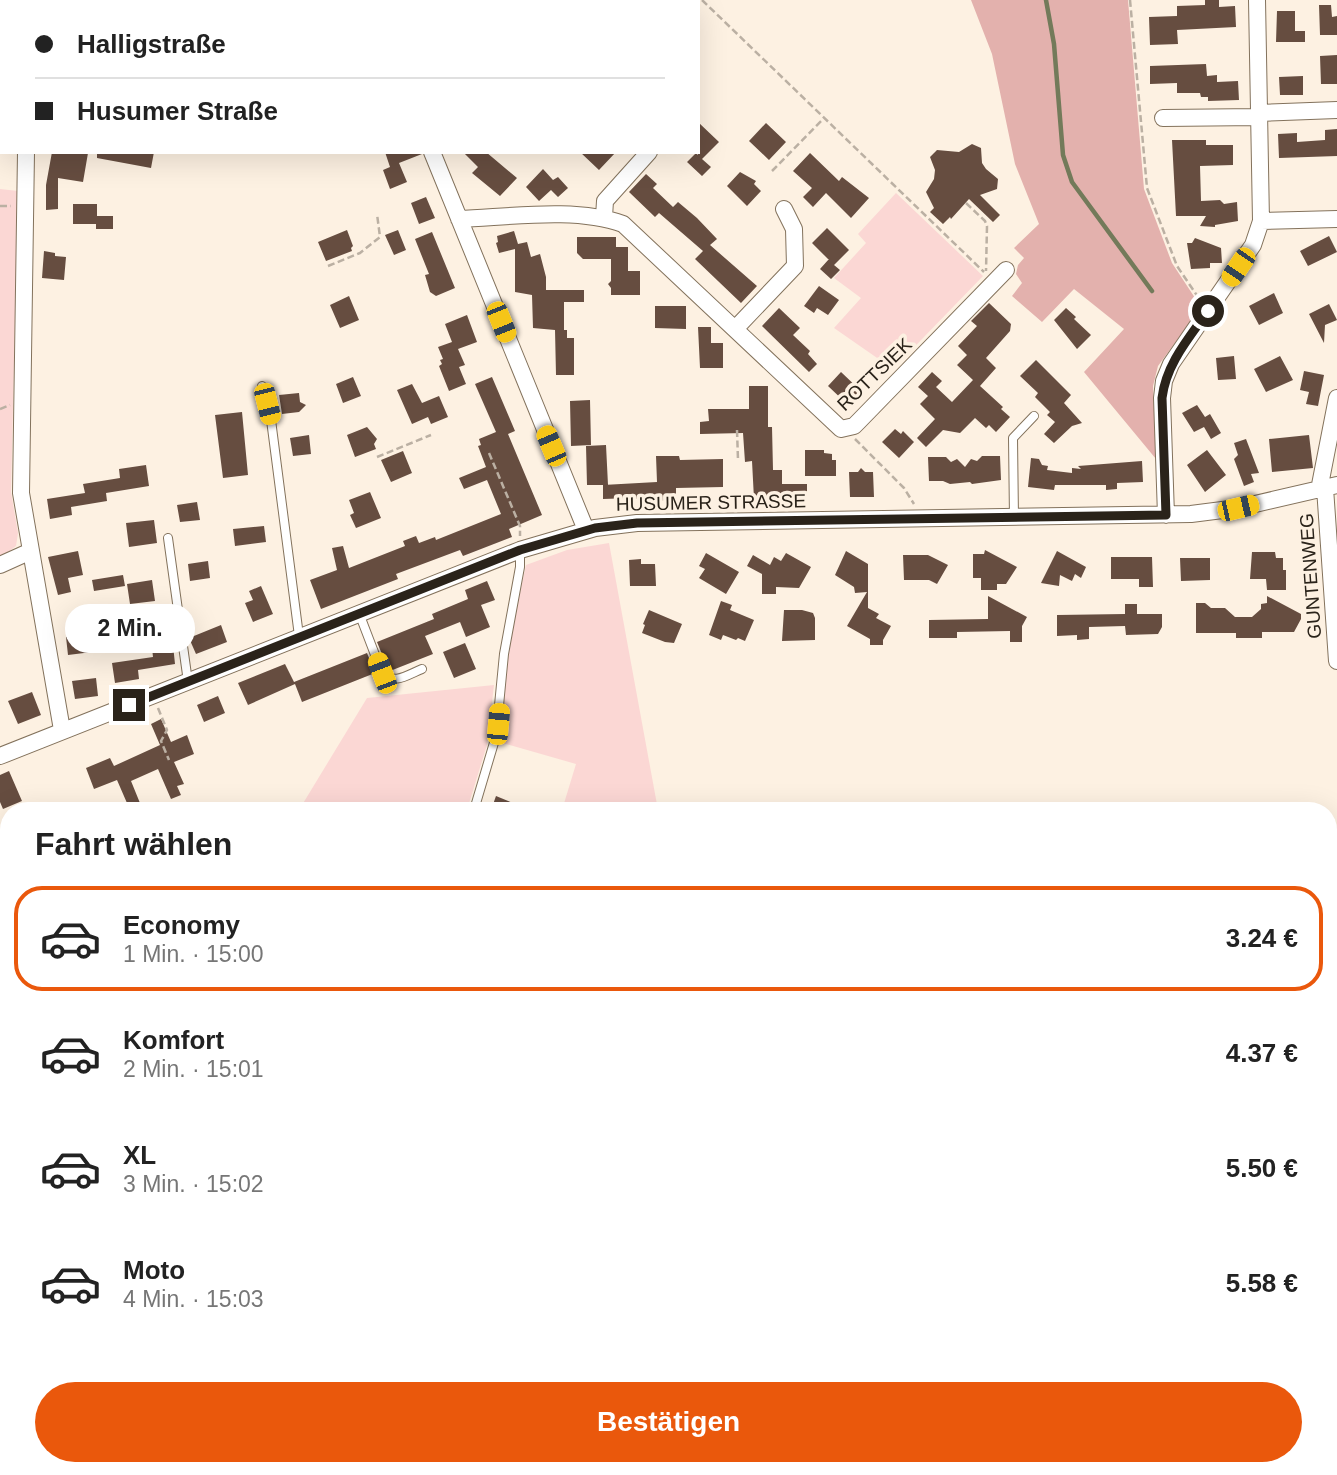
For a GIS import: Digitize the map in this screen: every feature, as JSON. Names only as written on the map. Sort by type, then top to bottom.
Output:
[{"type":"street","points":[[1166,515],[1162,398],[1164,382],[1171,365],[1253,245],[1261,221],[1257,0]]},
{"type":"street","points":[[1163,118],[1337,110]]},
{"type":"street","points":[[26,154],[21,481],[62,730]]},
{"type":"street","points":[[433,154],[586,530]]},
{"type":"street","points":[[604,217],[605,201],[647,154]]},
{"type":"street","points":[[735,329],[795,266],[794,229],[784,208]]},
{"type":"street","name":"ROTTSIEK","points":[[459,219],[580,215],[604,217],[623,224],[841,429],[859,421],[1006,270]]},
{"type":"street","points":[[1261,221],[1337,219]]},
{"type":"street","name":"GUNTENWEG","points":[[1337,398],[1327,488],[1337,661]]},
{"type":"street","name":"HUSUMER STRASSE","points":[[0,755],[520,550],[586,530],[637,523],[1166,515],[1228,510],[1327,488]]},
{"type":"street","points":[[0,565],[31,551]]},
{"type":"lane","points":[[262,386],[274,433],[299,636]]},
{"type":"lane","points":[[1014,517],[1013,438],[1034,416]]},
{"type":"lane","points":[[168,538],[188,682]]},
{"type":"lane","points":[[476,802],[496,736],[504,654],[520,567],[520,550]]},
{"type":"lane","points":[[358,613],[386,678],[393,680],[422,669]]},
{"type":"path","points":[[702,0],[986,274],[987,226],[965,203]]},
{"type":"path","points":[[1130,0],[1147,188],[1177,266],[1208,311]]},
{"type":"path","points":[[772,170],[823,119]]},
{"type":"path","points":[[328,266],[360,253],[380,237],[377,214]]},
{"type":"path","points":[[847,428],[904,488],[923,519]]},
{"type":"path","points":[[737,429],[738,460]]},
{"type":"path","points":[[377,457],[431,435]]},
{"type":"path","points":[[489,453],[520,526],[520,550]]},
{"type":"path","points":[[152,696],[167,730],[162,741],[169,761]]},
{"type":"shaded area","points":[[971,0],[1128,0],[1144,189],[1172,263],[1199,304],[1199,310],[1158,366],[1153,386],[1156,459],[1084,372],[1124,329],[1074,289],[1042,322],[1012,296],[1022,283],[1016,274],[1018,265],[1024,258],[1014,248],[1039,224],[1015,164],[992,54]]},
{"type":"shaded area","points":[[0,189],[18,191],[11,492],[18,533],[16,546],[0,558]]},
{"type":"shaded area","points":[[896,193],[983,276],[893,369],[834,328],[861,298],[834,278],[866,243],[858,234]]},
{"type":"shaded area","points":[[609,543],[657,802],[564,802],[576,764],[499,742],[510,638],[526,565],[567,550]]},
{"type":"shaded area","points":[[494,685],[487,745],[469,802],[304,802],[367,698]]},
{"type":"building","points":[[1205,0],[1219,0],[1219,7],[1235,6],[1236,27],[1177,30],[1178,44],[1150,45],[1149,17],[1177,16],[1177,6],[1205,5]]},
{"type":"building","points":[[1319,5],[1331,5],[1332,17],[1337,16],[1337,35],[1320,35]]},
{"type":"building","points":[[1277,11],[1295,11],[1295,31],[1305,31],[1305,42],[1276,42]]},
{"type":"building","points":[[1337,55],[1337,84],[1321,84],[1320,56]]},
{"type":"building","points":[[1206,64],[1207,76],[1217,75],[1217,82],[1238,81],[1239,100],[1208,101],[1208,97],[1201,97],[1200,93],[1177,93],[1177,83],[1150,84],[1150,66]]},
{"type":"building","points":[[1303,76],[1303,95],[1280,95],[1279,77]]},
{"type":"building","points":[[766,123],[786,142],[769,160],[749,141]]},
{"type":"building","points":[[700,124],[719,142],[702,159],[711,167],[702,176],[687,162],[695,154],[698,155]]},
{"type":"building","points":[[1337,129],[1337,156],[1279,158],[1278,134],[1297,133],[1297,142],[1325,140],[1325,130]]},
{"type":"building","points":[[1172,140],[1206,140],[1206,145],[1233,145],[1233,165],[1200,166],[1201,201],[1220,200],[1224,204],[1237,202],[1238,221],[1215,227],[1200,226],[1206,216],[1176,216]]},
{"type":"building","points":[[972,144],[981,148],[982,163],[998,179],[997,189],[980,195],[1000,215],[993,222],[969,199],[943,224],[930,212],[934,208],[926,192],[934,179],[935,170],[930,157],[937,150],[959,152]]},
{"type":"building","points":[[810,153],[839,181],[842,177],[869,198],[851,218],[826,193],[813,207],[803,197],[812,188],[793,171]]},
{"type":"building","points":[[52,154],[88,154],[83,182],[58,178],[58,209],[46,210],[46,185]]},
{"type":"building","points":[[97,154],[154,154],[151,168],[97,158]]},
{"type":"building","points":[[386,154],[422,154],[399,163],[407,182],[390,189],[383,170],[390,167]]},
{"type":"building","points":[[465,154],[488,154],[517,178],[500,196],[472,173],[478,167]]},
{"type":"building","points":[[582,154],[614,154],[599,170]]},
{"type":"building","points":[[543,169],[553,180],[558,177],[568,188],[558,197],[551,190],[539,201],[526,187]]},
{"type":"building","points":[[740,172],[756,181],[754,184],[761,191],[747,206],[727,186]]},
{"type":"building","points":[[646,174],[657,184],[653,188],[673,207],[678,202],[697,218],[717,239],[710,245],[757,286],[741,303],[695,259],[703,251],[659,213],[655,217],[629,192]]},
{"type":"building","points":[[426,197],[435,218],[419,224],[411,203]]},
{"type":"building","points":[[73,204],[97,204],[97,216],[113,216],[113,229],[96,229],[96,224],[73,224]]},
{"type":"building","points":[[827,228],[849,250],[834,265],[840,270],[831,279],[820,269],[829,260],[812,243]]},
{"type":"building","points":[[347,230],[353,246],[352,251],[326,261],[318,242]]},
{"type":"building","points":[[398,230],[406,250],[394,255],[385,235]]},
{"type":"building","points":[[514,231],[518,244],[527,242],[531,257],[540,254],[546,277],[546,290],[584,290],[584,302],[564,302],[564,330],[567,330],[567,338],[574,338],[574,375],[556,375],[555,330],[533,328],[532,295],[515,292],[515,249],[499,253],[496,243],[497,236]]},
{"type":"building","points":[[432,232],[455,288],[436,296],[430,292],[425,275],[429,274],[415,239]]},
{"type":"building","points":[[1329,236],[1337,252],[1308,266],[1300,251]]},
{"type":"building","points":[[577,237],[616,237],[616,247],[628,247],[628,271],[640,271],[640,295],[611,295],[608,284],[611,281],[611,259],[583,259],[577,253]]},
{"type":"building","points":[[1195,238],[1221,248],[1222,263],[1210,263],[1210,268],[1191,269],[1187,243],[1192,243]]},
{"type":"building","points":[[44,251],[66,257],[64,280],[42,278]]},
{"type":"building","points":[[819,286],[839,300],[828,315],[817,308],[814,313],[804,306]]},
{"type":"building","points":[[1274,293],[1283,313],[1259,325],[1249,306]]},
{"type":"building","points":[[349,296],[359,320],[340,328],[330,305]]},
{"type":"building","points":[[989,303],[1011,324],[1010,331],[986,358],[996,368],[980,386],[1010,417],[996,432],[989,425],[986,428],[975,418],[960,433],[943,430],[926,447],[917,438],[935,419],[920,404],[928,396],[918,387],[932,372],[942,381],[936,387],[952,402],[973,380],[957,365],[967,355],[958,346],[977,326],[971,321]]},
{"type":"building","points":[[1329,304],[1337,320],[1325,325],[1324,343],[1309,314]]},
{"type":"building","points":[[655,306],[686,306],[686,329],[655,328]]},
{"type":"building","points":[[779,308],[800,328],[793,335],[810,351],[808,354],[817,364],[809,372],[762,326]]},
{"type":"building","points":[[1066,308],[1091,335],[1077,349],[1054,320]]},
{"type":"building","points":[[467,315],[477,342],[458,349],[465,365],[459,367],[466,384],[449,391],[439,366],[442,364],[440,360],[443,359],[438,347],[452,342],[445,324]]},
{"type":"building","points":[[698,327],[711,327],[711,343],[723,343],[723,368],[700,368]]},
{"type":"building","points":[[1234,356],[1236,379],[1218,380],[1216,358]]},
{"type":"building","points":[[1280,356],[1293,380],[1266,392],[1254,369]]},
{"type":"building","points":[[1036,360],[1071,395],[1064,403],[1082,423],[1072,426],[1054,443],[1044,434],[1055,422],[1047,415],[1050,412],[1035,397],[1038,393],[1020,376]]},
{"type":"building","points":[[1304,371],[1324,375],[1318,406],[1306,404],[1309,392],[1300,390]]},
{"type":"building","points":[[841,372],[861,391],[847,404],[828,386]]},
{"type":"building","points":[[353,377],[361,396],[343,403],[336,384]]},
{"type":"building","points":[[492,377],[515,431],[508,434],[542,515],[509,529],[512,537],[463,556],[460,550],[396,574],[398,579],[321,609],[310,580],[337,570],[332,548],[343,546],[349,568],[405,546],[403,541],[416,536],[419,543],[435,537],[436,540],[501,514],[487,480],[464,489],[459,478],[486,467],[478,446],[481,445],[479,439],[496,432],[475,384]]},
{"type":"building","points":[[412,384],[422,403],[439,396],[448,417],[431,424],[428,417],[412,424],[397,390]]},
{"type":"building","points":[[749,386],[768,386],[768,427],[772,427],[773,470],[782,470],[782,484],[807,484],[807,498],[754,499],[752,461],[745,462],[743,433],[700,434],[700,422],[709,421],[708,409],[749,409]]},
{"type":"building","points":[[299,393],[300,402],[306,405],[299,412],[282,414],[279,395]]},
{"type":"building","points":[[590,400],[591,445],[571,446],[570,401]]},
{"type":"building","points":[[1197,405],[1205,417],[1210,414],[1221,433],[1211,439],[1204,427],[1194,432],[1182,413]]},
{"type":"building","points":[[242,412],[248,475],[223,478],[215,415]]},
{"type":"building","points":[[367,427],[377,439],[374,444],[376,449],[355,457],[347,435]]},
{"type":"building","points":[[895,429],[901,434],[903,431],[914,442],[899,458],[882,442]]},
{"type":"building","points":[[309,435],[311,454],[293,456],[290,438]]},
{"type":"building","points":[[1309,435],[1313,468],[1272,472],[1269,439]]},
{"type":"building","points":[[1246,439],[1259,473],[1251,474],[1254,482],[1244,486],[1234,459],[1238,455],[1234,443]]},
{"type":"building","points":[[606,445],[608,485],[587,485],[586,446]]},
{"type":"building","points":[[805,450],[824,450],[824,453],[832,454],[832,460],[836,460],[836,476],[805,476]]},
{"type":"building","points":[[1207,450],[1226,475],[1205,492],[1187,465]]},
{"type":"building","points":[[403,451],[412,473],[391,482],[381,460]]},
{"type":"building","points":[[656,456],[679,456],[680,460],[723,459],[723,487],[676,488],[676,500],[639,502],[639,499],[632,498],[603,499],[603,485],[657,482]]},
{"type":"building","points":[[982,456],[1000,456],[1001,480],[972,484],[929,481],[928,457],[946,457],[951,462],[957,459],[965,467],[971,459],[977,461]]},
{"type":"building","points":[[1031,458],[1039,459],[1042,465],[1048,466],[1047,470],[1072,473],[1072,468],[1081,469],[1078,466],[1142,461],[1143,482],[1117,483],[1117,489],[1106,490],[1106,485],[1055,485],[1054,490],[1028,487]]},
{"type":"building","points":[[146,465],[149,486],[106,493],[107,501],[71,507],[72,515],[50,519],[47,499],[85,493],[83,484],[120,478],[119,469]]},
{"type":"building","points":[[861,468],[865,472],[873,472],[874,497],[850,497],[849,472],[858,472]]},
{"type":"building","points":[[370,492],[381,518],[356,528],[350,515],[354,513],[349,500]]},
{"type":"building","points":[[197,502],[200,520],[180,522],[177,505]]},
{"type":"building","points":[[154,520],[157,543],[129,547],[126,523]]},
{"type":"building","points":[[264,526],[266,542],[235,546],[233,529]]},
{"type":"building","points":[[985,550],[1017,567],[1006,584],[997,584],[997,590],[981,590],[981,578],[973,578],[973,554],[984,554]]},
{"type":"building","points":[[78,551],[83,575],[68,578],[71,592],[58,595],[48,557]]},
{"type":"building","points":[[846,551],[868,564],[868,608],[879,614],[876,618],[891,626],[883,645],[870,645],[870,639],[847,626],[867,592],[855,593],[854,587],[835,575]]},
{"type":"building","points":[[1057,551],[1086,567],[1081,578],[1075,574],[1072,581],[1060,575],[1059,586],[1041,583]]},
{"type":"building","points":[[1252,552],[1275,552],[1276,558],[1283,558],[1286,590],[1267,590],[1266,579],[1250,579]]},
{"type":"building","points":[[706,553],[739,572],[726,594],[699,578],[705,569],[699,566]]},
{"type":"building","points":[[786,553],[811,567],[799,588],[776,587],[776,594],[762,594],[762,574],[747,566],[753,555],[770,565],[774,557],[781,561]]},
{"type":"building","points":[[903,555],[928,555],[948,565],[937,584],[929,580],[904,580]]},
{"type":"building","points":[[1111,557],[1152,557],[1153,587],[1139,587],[1139,579],[1111,579]]},
{"type":"building","points":[[1180,558],[1210,558],[1210,580],[1181,581]]},
{"type":"building","points":[[641,559],[641,564],[655,564],[656,586],[630,586],[629,560]]},
{"type":"building","points":[[208,561],[210,578],[190,581],[188,564]]},
{"type":"building","points":[[123,575],[125,586],[94,591],[92,580]]},
{"type":"building","points":[[152,580],[155,601],[130,604],[127,584]]},
{"type":"building","points":[[487,581],[495,600],[481,605],[490,627],[466,637],[460,622],[425,636],[433,654],[390,671],[388,669],[377,642],[434,619],[432,614],[468,599],[465,590]]},
{"type":"building","points":[[261,586],[273,614],[253,622],[245,603],[253,600],[249,591]]},
{"type":"building","points":[[988,596],[1027,617],[1022,626],[1022,642],[1010,642],[1010,631],[957,632],[957,638],[929,638],[929,620],[988,619]]},
{"type":"building","points":[[1267,596],[1301,614],[1294,632],[1262,632],[1262,638],[1236,638],[1236,633],[1196,633],[1196,603],[1205,603],[1211,608],[1225,608],[1235,617],[1252,617],[1261,609],[1261,604],[1267,603]]},
{"type":"building","points":[[721,601],[732,605],[730,610],[754,620],[745,641],[723,635],[721,640],[709,635]]},
{"type":"building","points":[[1125,604],[1137,604],[1137,614],[1162,614],[1162,627],[1158,634],[1126,635],[1125,626],[1089,627],[1089,639],[1077,640],[1077,635],[1057,636],[1057,615],[1125,614]]},
{"type":"building","points":[[649,610],[682,624],[674,643],[642,633]]},
{"type":"building","points":[[784,610],[813,613],[815,640],[782,641]]},
{"type":"building","points":[[221,625],[227,642],[196,654],[189,638]]},
{"type":"building","points":[[89,633],[92,652],[68,655],[66,637]]},
{"type":"building","points":[[465,643],[476,669],[454,678],[443,652]]},
{"type":"building","points":[[173,645],[175,664],[138,670],[139,679],[115,683],[112,663],[153,657],[152,648]]},
{"type":"building","points":[[367,653],[375,673],[302,702],[295,684],[248,705],[238,683],[285,664],[294,682]]},
{"type":"building","points":[[96,678],[98,696],[75,699],[72,681]]},
{"type":"building","points":[[32,692],[41,715],[18,724],[8,701]]},
{"type":"building","points":[[218,696],[225,713],[204,722],[197,705]]},
{"type":"building","points":[[161,719],[171,742],[187,735],[194,754],[174,762],[184,784],[177,786],[181,795],[171,799],[158,769],[131,781],[140,802],[127,802],[117,780],[94,789],[86,768],[110,758],[114,766],[160,745],[151,724]]},
{"type":"building","points":[[9,771],[22,801],[0,802],[0,775]]},
{"type":"building","points":[[496,796],[511,802],[494,802]]},
{"type":"waterway","points":[[1046,0],[1054,44],[1063,155],[1072,182],[1152,291]]},
{"type":"route","points":[[129,705],[520,550],[604,526],[637,523],[1166,515],[1162,398],[1164,382],[1171,365],[1208,311]]}]
